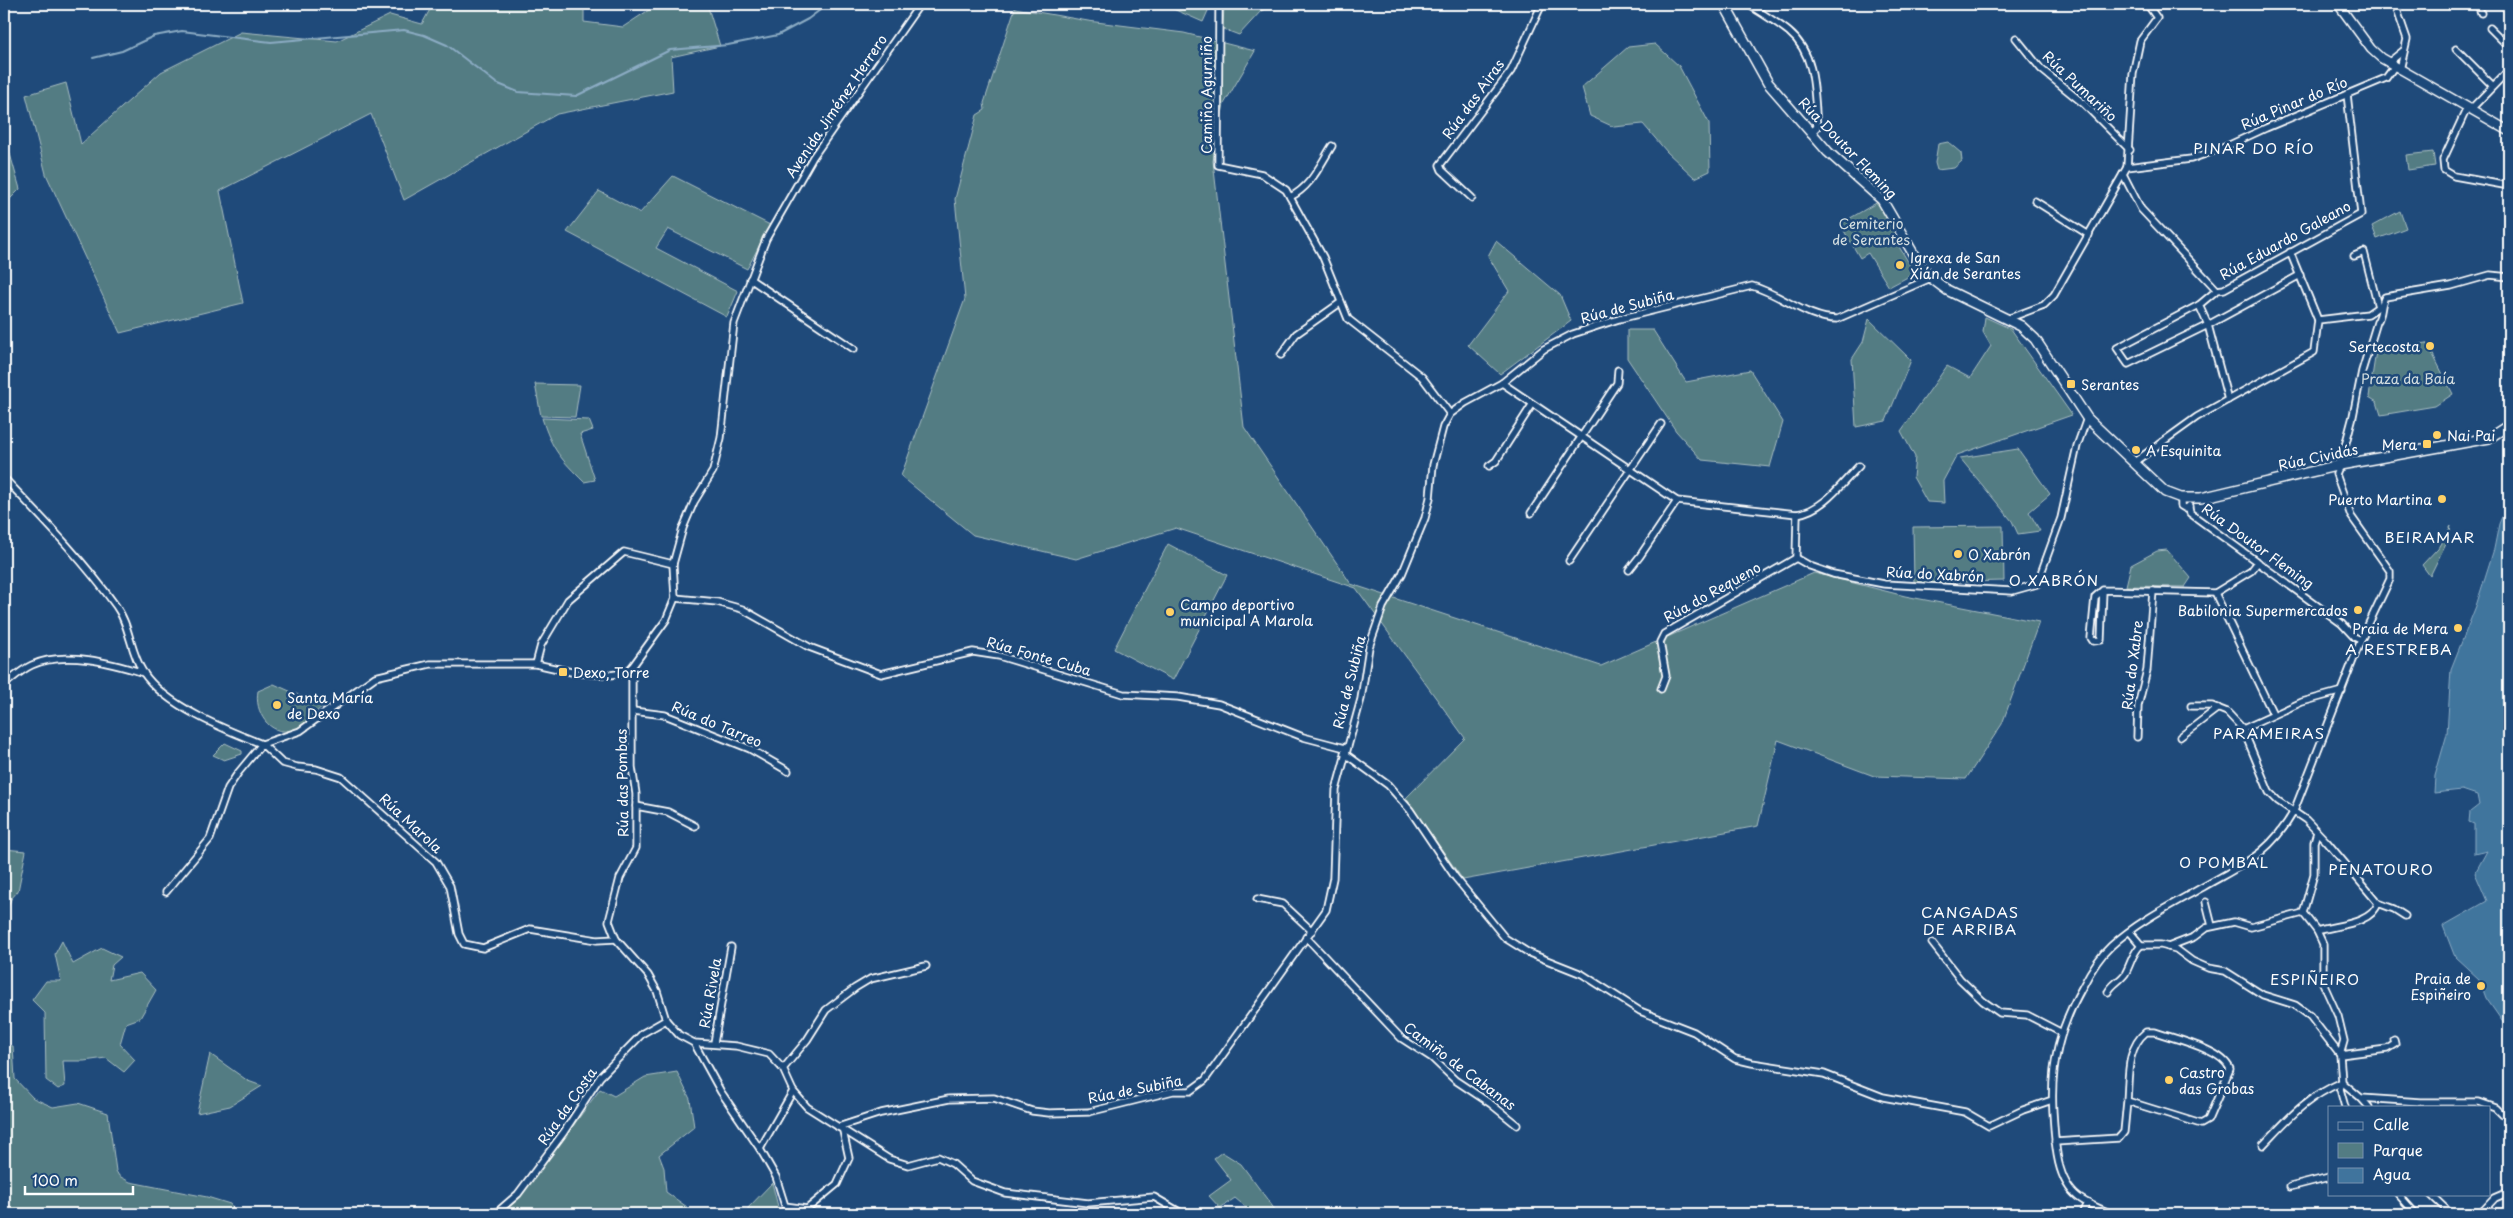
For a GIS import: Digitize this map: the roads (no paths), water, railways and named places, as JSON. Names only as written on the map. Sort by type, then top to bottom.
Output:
[{"type":"main road","name":"Rúa Doutor Fleming","points":[[1724,4],[1768,83],[1810,134],[1882,200],[1917,260],[1931,278],[1947,290],[2021,326],[2035,339],[2087,418],[2165,492],[2186,502]]},
{"type":"main road","name":"Rúa Cividás","points":[[2186,502],[2340,465],[2483,439],[2496,435],[2509,426]]},
{"type":"street","name":"Avenida Jiménez Herrero","points":[[632,667],[666,620],[675,598],[673,564],[682,528],[715,462],[721,438],[734,323],[766,239],[814,157],[920,4]]},
{"type":"street","name":"Camiño Agurniño","points":[[1219,4],[1218,165],[1262,174],[1286,190],[1323,257],[1348,319],[1422,377],[1450,414]]},
{"type":"street","name":"Rúa das Airas","points":[[1472,198],[1442,170],[1440,165],[1511,71],[1542,4]]},
{"type":"street","points":[[1748,4],[1789,32],[1804,52],[1812,71],[1817,127],[1810,134]]},
{"type":"street","points":[[2007,319],[2044,306],[2054,295],[2127,167],[2130,150],[2133,74],[2140,41],[2157,18],[2147,4]]},
{"type":"street","points":[[2338,4],[2371,49],[2394,67],[2509,131]]},
{"type":"street","points":[[2394,67],[2403,52],[2407,39],[2395,4]]},
{"type":"street","points":[[2478,4],[2481,13]]},
{"type":"street","points":[[2490,28],[2509,47]]},
{"type":"street","name":"Rúa Pumariño","points":[[2016,38],[2041,69],[2084,104],[2130,150]]},
{"type":"street","points":[[2456,49],[2493,86]]},
{"type":"street","name":"Rúa Pinar do Río","points":[[2127,167],[2191,159],[2226,147],[2386,78],[2403,52]]},
{"type":"street","points":[[2509,70],[2468,109],[2443,160],[2444,170],[2454,176],[2509,186]]},
{"type":"street","name":"Rúa Eduardo Galeano","points":[[2300,275],[2208,325],[2128,364],[2117,348],[2199,305],[2217,290],[2241,280],[2362,214],[2346,94]]},
{"type":"street","points":[[1290,197],[1300,192],[1310,181],[1332,146]]},
{"type":"street","points":[[2123,174],[2141,209],[2217,290]]},
{"type":"street","points":[[2035,201],[2089,235]]},
{"type":"street","points":[[2133,463],[2197,417],[2314,352],[2318,320],[2290,252]]},
{"type":"street","points":[[2318,320],[2368,314],[2378,307],[2364,252],[2354,256]]},
{"type":"street","points":[[2111,1214],[2087,1203],[2076,1195],[2063,1178],[2055,1142],[2052,1100],[2052,1069],[2060,1032],[2092,969],[2111,946],[2130,932],[2264,852],[2282,832],[2294,811],[2361,640],[2390,579],[2390,571],[2352,516],[2336,474],[2340,465],[2362,371],[2377,322],[2382,315],[2385,297],[2451,286],[2490,275],[2509,277]]},
{"type":"street","name":"Rúa de Subiña","points":[[841,1129],[880,1113],[950,1099],[994,1098],[1032,1111],[1049,1113],[1089,1112],[1173,1091],[1190,1091],[1205,1080],[1326,910],[1332,878],[1336,790],[1345,751],[1361,699],[1369,647],[1383,607],[1402,574],[1426,518],[1433,465],[1443,427],[1450,414],[1465,403],[1502,383],[1544,349],[1573,334],[1619,318],[1752,286],[1765,289],[1825,319],[1836,319],[1931,278]]},
{"type":"street","points":[[750,279],[854,349]]},
{"type":"street","points":[[1281,355],[1296,334],[1340,303]]},
{"type":"street","points":[[2199,305],[2208,325],[2228,400]]},
{"type":"street","points":[[1531,513],[1617,383],[1618,370]]},
{"type":"street","points":[[1502,383],[1580,438],[1677,501],[1797,514],[1818,507],[1860,466]]},
{"type":"street","points":[[1489,466],[1496,461],[1532,405]]},
{"type":"street","name":"Rúa do Xabrón","points":[[1796,558],[1810,566],[1833,574],[1884,584],[2012,591],[2037,584],[2061,518],[2078,446],[2087,418]]},
{"type":"street","points":[[1569,561],[1661,424]]},
{"type":"street","points":[[4,478],[95,578],[118,608],[144,673],[164,694],[180,705],[262,744]]},
{"type":"street","points":[[1629,570],[1677,501]]},
{"type":"street","name":"Rúa Doutor Fleming","points":[[2186,502],[2190,514],[2341,623],[2354,637],[2361,640]]},
{"type":"street","points":[[1796,558],[1797,514]]},
{"type":"street","points":[[536,664],[541,645],[568,600],[624,552],[673,564]]},
{"type":"street","name":"Rúa do Requeno","points":[[1661,689],[1666,676],[1660,642],[1664,634],[1796,558]]},
{"type":"street","points":[[2103,590],[2101,640],[2093,641],[2091,638],[2095,597],[2103,590],[2215,593],[2251,571],[2258,562]]},
{"type":"street","name":"Rúa do Xabre","points":[[2137,737],[2138,706],[2147,670],[2153,591]]},
{"type":"street","points":[[2215,593],[2273,714]]},
{"type":"street","name":"Rúa Fonte Cuba","points":[[675,598],[717,602],[742,609],[809,647],[881,674],[974,652],[999,656],[1123,694],[1178,697],[1219,704],[1303,738],[1345,751]]},
{"type":"street","points":[[4,685],[21,670],[48,659],[72,658],[144,673]]},
{"type":"street","points":[[166,892],[210,839],[228,788],[262,744],[300,730],[375,677],[430,664],[536,664],[576,673],[610,676],[624,673],[632,667]]},
{"type":"street","name":"Rúa das Pombas","points":[[632,667],[632,767],[636,806],[636,848],[620,878],[609,921],[616,939],[648,975],[658,991],[666,1020],[679,1035],[694,1043]]},
{"type":"street","points":[[2243,729],[2273,714],[2324,694],[2342,690]]},
{"type":"street","points":[[2191,706],[2212,706],[2227,712],[2243,729],[2269,792],[2317,832],[2348,864],[2378,904],[2394,909],[2405,916]]},
{"type":"street","points":[[2180,737],[2218,708]]},
{"type":"street","name":"Rúa do Tarreo","points":[[633,711],[665,715],[750,750],[788,771]]},
{"type":"street","name":"Rúa Marola","points":[[262,744],[282,763],[297,768],[316,769],[341,777],[436,862],[450,886],[459,934],[464,944],[483,948],[530,929],[597,940],[616,939]]},
{"type":"street","points":[[1345,751],[1388,785],[1410,810],[1455,877],[1506,938],[1529,953],[1582,974],[1640,1011],[1694,1032],[1735,1059],[1824,1074],[1883,1097],[1965,1112],[1988,1126],[2023,1110],[2052,1100]]},
{"type":"street","points":[[636,806],[668,812],[695,826]]},
{"type":"street","points":[[2303,912],[2314,874],[2314,842],[2317,832]]},
{"type":"street","points":[[1256,899],[1283,904],[1312,931]]},
{"type":"street","points":[[2206,902],[2212,926]]},
{"type":"street","points":[[2317,931],[2365,918],[2373,912],[2378,904]]},
{"type":"street","points":[[2168,947],[2212,926],[2234,922],[2250,926],[2303,912]]},
{"type":"street","points":[[2303,912],[2317,931],[2323,944],[2323,983],[2338,1016],[2344,1041],[2340,1056],[2342,1082],[2340,1089],[2346,1106]]},
{"type":"street","points":[[2130,932],[2141,945]]},
{"type":"street","name":"Camiño de Cabanas","points":[[1306,938],[1401,1038],[1432,1058],[1455,1080],[1492,1104],[1517,1125]]},
{"type":"street","points":[[1932,943],[1960,979],[1983,1001],[2000,1013],[2027,1015],[2060,1032]]},
{"type":"street","points":[[2108,992],[2126,973],[2135,950],[2141,945],[2168,947],[2208,968],[2225,971],[2262,995],[2295,1005],[2310,1016],[2340,1056]]},
{"type":"street","name":"Rúa Rivela","points":[[714,1043],[731,947]]},
{"type":"street","points":[[783,1069],[807,1040],[826,1010],[855,988],[870,979],[926,966]]},
{"type":"street","name":"Rúa da Costa","points":[[495,1214],[518,1194],[564,1132],[600,1077],[643,1033],[666,1020]]},
{"type":"street","points":[[2055,1142],[2119,1138],[2124,1132],[2126,1101],[2132,1051],[2137,1039],[2146,1032],[2155,1032],[2215,1054],[2227,1060],[2230,1068],[2208,1120],[2201,1124],[2126,1101]]},
{"type":"street","points":[[2340,1056],[2387,1049],[2395,1044],[2394,1040]]},
{"type":"street","points":[[841,1129],[849,1158],[836,1184],[807,1209],[785,1206],[776,1177],[760,1149],[721,1092],[694,1043],[714,1043],[769,1054],[783,1069],[793,1091],[807,1107],[889,1159],[908,1165],[938,1157],[953,1164],[972,1181],[1005,1192],[1088,1203],[1154,1197],[1183,1214]]},
{"type":"street","points":[[2342,1082],[2368,1106]]},
{"type":"street","points":[[2264,1145],[2302,1104],[2322,1091],[2342,1082]]},
{"type":"street","points":[[760,1149],[793,1091]]},
{"type":"street","points":[[2361,1098],[2414,1102],[2479,1102],[2496,1108],[2503,1115]]},
{"type":"street","points":[[2290,1187],[2328,1176]]},
{"type":"street","points":[[2480,1214],[2495,1198],[2509,1192]]},
{"type":"street","points":[[2400,1196],[2416,1214]]},
{"type":"street","points":[[2432,1196],[2451,1214]]},
{"type":"street","points":[[2082,1214],[2087,1203]]},
{"type":"water","points":[[2509,499],[2509,1031],[2486,998],[2479,979],[2455,957],[2443,926],[2487,901],[2475,873],[2487,851],[2474,854],[2474,824],[2469,822],[2470,812],[2479,805],[2477,795],[2462,790],[2434,793],[2435,776],[2447,734],[2451,669],[2476,606],[2494,549],[2499,524]]},
{"type":"waterway","points":[[93,58],[122,51],[154,36],[182,31],[271,42],[404,30],[424,35],[447,45],[496,83],[518,92],[576,96],[670,50],[728,45],[778,35],[808,19],[828,4]]},
{"type":"place","name":"Igrexa de San Xián de Serantes","points":[[1900,265]]},
{"type":"place","name":"Sertecosta","points":[[2430,346]]},
{"type":"place","name":"Serantes","points":[[2071,384]]},
{"type":"place","name":"Nai Pai","points":[[2437,435]]},
{"type":"place","name":"Mera","points":[[2427,444]]},
{"type":"place","name":"A Esquinita","points":[[2136,450]]},
{"type":"place","name":"Puerto Martina","points":[[2442,499]]},
{"type":"place","name":"O Xabrón","points":[[1958,554]]},
{"type":"place","name":"Babilonia Supermercados","points":[[2358,610]]},
{"type":"place","name":"Campo deportivo municipal A Marola","points":[[1170,612]]},
{"type":"place","name":"Praia de Mera","points":[[2458,628]]},
{"type":"place","name":"Dexo, Torre","points":[[563,672]]},
{"type":"place","name":"Santa María de Dexo","points":[[277,705]]},
{"type":"place","name":"Praia de Espiñeiro","points":[[2481,986]]},
{"type":"place","name":"Castro das Grobas","points":[[2169,1080]]},
{"type":"district","name":"PINAR DO RÍO","points":[[2254,147]]},
{"type":"district","name":"BEIRAMAR","points":[[2430,536]]},
{"type":"district","name":"O XABRÓN","points":[[2054,579]]},
{"type":"district","name":"A RESTREBA","points":[[2399,648]]},
{"type":"district","name":"PARAMEIRAS","points":[[2269,732]]},
{"type":"district","name":"O POMBAL","points":[[2224,861]]},
{"type":"district","name":"PENATOURO","points":[[2381,868]]},
{"type":"district","name":"CANGADAS DE ARRIBA","points":[[1970,920]]},
{"type":"district","name":"ESPIÑEIRO","points":[[2315,978]]},
{"type":"park label","name":"Cemiterio de Serantes","points":[[1871,232]]},
{"type":"park label","name":"Praza da Baía","points":[[2408,378]]}]
